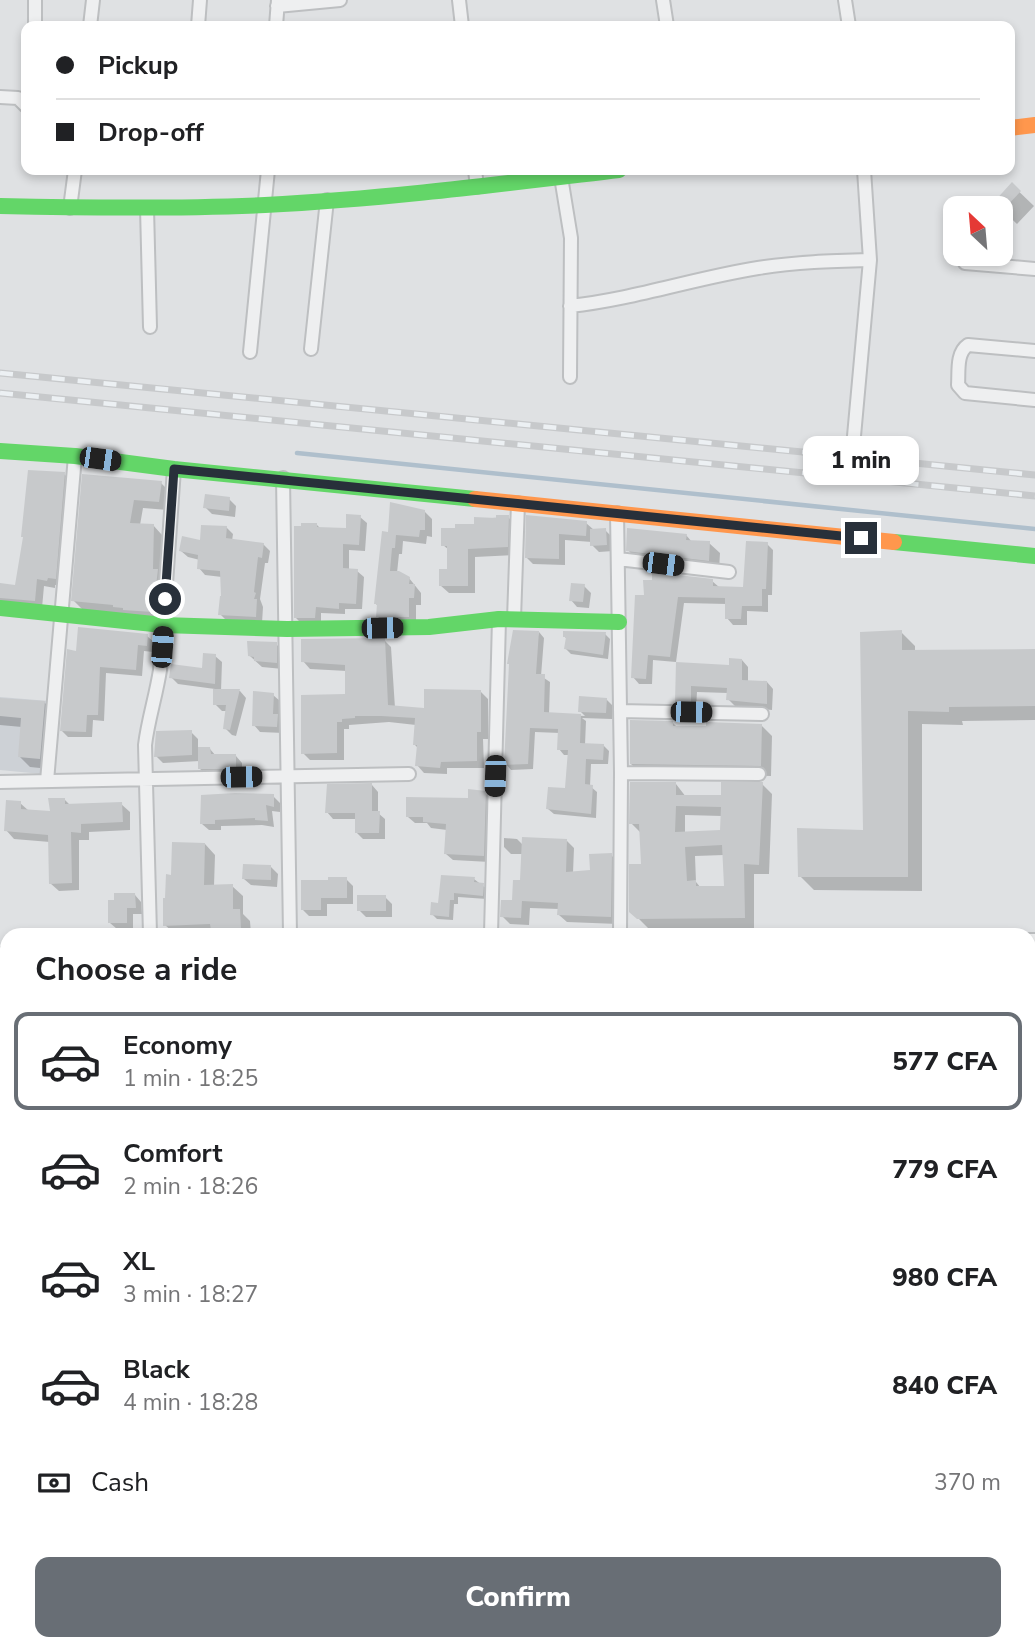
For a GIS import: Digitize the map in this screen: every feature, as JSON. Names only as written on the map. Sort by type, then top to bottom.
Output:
[{"type":"main road","points":[[1015,127],[1035,125]]},
{"type":"main road","points":[[0,206],[147,208],[266,205],[477,187],[578,175]]},
{"type":"main road","points":[[0,451],[75,456],[174,469],[1035,556]]},
{"type":"main road","points":[[0,608],[163,625],[287,629],[429,627],[507,619],[619,622]]},
{"type":"street","points":[[35,0],[35,21]]},
{"type":"street","points":[[91,21],[93,0]]},
{"type":"street","points":[[198,21],[200,0]]},
{"type":"street","points":[[276,21],[277,3],[340,0]]},
{"type":"street","points":[[459,0],[461,21]]},
{"type":"street","points":[[663,0],[666,21]]},
{"type":"street","points":[[845,0],[848,21]]},
{"type":"street","points":[[0,97],[18,98],[21,101]]},
{"type":"street","points":[[70,208],[74,175]]},
{"type":"street","points":[[250,352],[268,175]]},
{"type":"street","points":[[476,175],[477,187]]},
{"type":"street","points":[[854,436],[870,260],[864,175]]},
{"type":"street","points":[[561,177],[571,238],[570,377]]},
{"type":"street","points":[[311,349],[327,200]]},
{"type":"street","points":[[147,208],[150,327]]},
{"type":"street","points":[[570,306],[612,301],[757,268],[870,260]]},
{"type":"street","points":[[1005,266],[1035,269]]},
{"type":"street","points":[[1035,351],[968,345],[960,355],[958,385],[965,393],[1035,400]]},
{"type":"street","points":[[47,781],[75,456]]},
{"type":"street","points":[[150,928],[145,779],[148,723],[156,698],[163,625],[174,469]]},
{"type":"street","points":[[283,478],[290,928]]},
{"type":"street","points":[[491,928],[507,619],[518,503]]},
{"type":"street","points":[[617,513],[620,928]]},
{"type":"street","points":[[618,559],[729,572]]},
{"type":"street","points":[[620,711],[762,714]]},
{"type":"street","points":[[621,773],[759,774]]},
{"type":"street","points":[[0,782],[409,774]]},
{"type":"shaded area","points":[[0,697],[49,701],[42,774],[0,770]]},
{"type":"building","points":[[1012,182],[1021,191],[1013,199],[1013,196],[999,196]]},
{"type":"building","points":[[28,470],[65,472],[56,579],[37,579],[35,601],[0,598],[0,583],[15,585],[23,537]]},
{"type":"building","points":[[82,474],[162,481],[159,502],[134,500],[130,523],[154,524],[153,569],[158,569],[153,612],[71,601]]},
{"type":"building","points":[[205,494],[230,497],[229,511],[203,508]]},
{"type":"building","points":[[390,502],[425,510],[425,530],[420,530],[419,537],[396,535],[395,548],[392,548],[390,571],[399,571],[410,577],[409,584],[415,584],[414,598],[409,598],[409,617],[376,617],[377,604],[374,604],[382,531],[388,532]]},
{"type":"building","points":[[346,514],[361,515],[359,545],[343,544],[343,568],[358,569],[356,604],[339,603],[339,609],[316,607],[315,618],[294,618],[294,526],[317,523],[317,527],[346,528]]},
{"type":"building","points":[[496,515],[509,515],[508,547],[468,549],[468,586],[439,586],[439,569],[447,569],[447,546],[441,546],[441,528],[455,528],[455,524],[474,524],[474,517],[496,518]]},
{"type":"building","points":[[526,515],[587,521],[586,536],[559,534],[559,559],[525,558]]},
{"type":"building","points":[[201,525],[227,526],[226,538],[264,543],[262,558],[258,557],[254,592],[254,599],[257,599],[256,617],[218,615],[221,596],[220,571],[197,569],[198,555],[179,551],[182,536],[200,540]]},
{"type":"building","points":[[606,528],[607,545],[590,546],[590,529]]},
{"type":"building","points":[[627,528],[687,534],[686,540],[710,541],[709,561],[626,551]]},
{"type":"building","points":[[746,541],[768,542],[766,589],[762,589],[762,606],[742,606],[741,619],[725,619],[725,598],[678,597],[670,657],[648,655],[646,679],[631,678],[635,595],[644,595],[643,580],[652,580],[652,572],[713,579],[713,586],[743,587]]},
{"type":"building","points":[[571,583],[585,584],[583,602],[569,601]]},
{"type":"building","points":[[78,627],[148,634],[147,646],[138,645],[136,670],[100,667],[98,715],[87,715],[86,732],[60,731],[67,649],[76,651]]},
{"type":"building","points":[[513,630],[539,631],[536,674],[545,674],[544,712],[581,714],[580,743],[604,744],[603,760],[586,759],[585,784],[593,785],[591,814],[546,809],[548,787],[565,788],[568,750],[557,750],[558,729],[530,728],[528,764],[504,765],[507,664]]},
{"type":"building","points":[[902,630],[902,650],[1035,649],[1035,706],[949,707],[949,712],[908,711],[908,877],[798,877],[797,828],[863,830],[860,632]]},
{"type":"building","points":[[563,631],[606,632],[603,655],[564,649],[566,637],[563,637]]},
{"type":"building","points":[[385,638],[388,705],[424,708],[424,689],[481,690],[481,732],[477,732],[477,761],[441,762],[440,768],[415,766],[415,718],[381,716],[355,716],[337,722],[337,753],[301,754],[301,695],[345,694],[345,665],[301,662],[301,639]]},
{"type":"building","points":[[247,641],[277,642],[277,663],[254,661],[254,657],[248,656]]},
{"type":"building","points":[[203,653],[216,654],[215,684],[169,678],[171,664],[202,668]]},
{"type":"building","points":[[729,658],[742,659],[742,680],[767,681],[767,704],[726,700],[727,688],[691,686],[691,703],[675,702],[676,662],[729,665]]},
{"type":"building","points":[[213,689],[240,689],[230,730],[223,729],[226,705],[213,705]]},
{"type":"building","points":[[253,691],[274,693],[273,714],[278,714],[277,727],[252,726]]},
{"type":"building","points":[[579,696],[607,698],[606,713],[578,712]]},
{"type":"building","points":[[0,698],[45,701],[40,759],[18,757],[21,718],[0,716]]},
{"type":"building","points":[[630,720],[673,721],[673,726],[706,726],[706,722],[762,724],[761,766],[630,764]]},
{"type":"building","points":[[192,730],[192,755],[154,757],[156,731]]},
{"type":"building","points":[[198,747],[210,747],[211,754],[236,754],[236,769],[198,769]]},
{"type":"building","points":[[630,782],[676,782],[676,795],[721,795],[721,782],[763,782],[759,865],[744,864],[745,918],[637,919],[629,912],[629,864],[641,864],[639,824],[629,824]],"holes":[[[676,806],[721,807],[720,830],[675,832]],[[722,845],[724,886],[696,886],[696,880],[687,881],[685,847]]]},
{"type":"building","points":[[372,783],[372,811],[380,811],[379,833],[355,833],[355,813],[325,813],[327,784]]},
{"type":"building","points":[[468,789],[486,791],[484,856],[444,854],[446,824],[423,822],[423,817],[406,817],[406,797],[468,798]]},
{"type":"building","points":[[274,794],[274,807],[266,805],[268,821],[255,818],[215,820],[215,824],[200,824],[201,795]]},
{"type":"building","points":[[48,798],[65,798],[65,804],[122,802],[123,822],[81,824],[81,833],[71,832],[72,883],[49,884],[48,835],[4,831],[6,800],[21,801],[21,809],[50,811]]},
{"type":"building","points":[[522,837],[567,839],[566,872],[590,870],[589,854],[612,853],[611,917],[557,915],[558,903],[522,901],[521,918],[500,917],[501,900],[512,900],[513,880],[520,880]]},
{"type":"building","points":[[172,842],[205,843],[204,885],[233,884],[233,909],[240,909],[241,928],[211,928],[210,924],[163,926],[166,874],[171,875]]},
{"type":"building","points":[[243,864],[271,865],[271,880],[242,879]]},
{"type":"building","points":[[441,875],[475,877],[474,882],[484,883],[483,896],[454,893],[454,900],[450,900],[449,917],[430,915],[431,902],[438,903]]},
{"type":"building","points":[[328,877],[347,877],[347,898],[321,898],[321,910],[301,910],[301,880],[328,880]]},
{"type":"building","points":[[114,893],[135,893],[136,908],[127,908],[127,923],[108,923],[108,900],[114,900]]},
{"type":"building","points":[[357,895],[386,895],[386,911],[357,911]]},
{"type":"waterway","points":[[297,453],[1035,529]]},
{"type":"railway","points":[[0,373],[1035,475]]},
{"type":"railway","points":[[0,393],[1035,496]]},
{"type":"traffic: fast","points":[[0,206],[132,208],[265,205],[398,195],[578,175]]},
{"type":"traffic: fast","points":[[0,451],[75,456],[174,469],[475,499]]},
{"type":"traffic: fast","points":[[894,542],[1035,556]]},
{"type":"traffic: fast","points":[[0,608],[163,625],[287,629],[429,627],[499,619],[619,622]]},
{"type":"traffic: slow","points":[[1015,127],[1035,125]]},
{"type":"traffic: slow","points":[[475,499],[894,542]]},
{"type":"route","points":[[165,599],[174,469],[861,538]]}]
